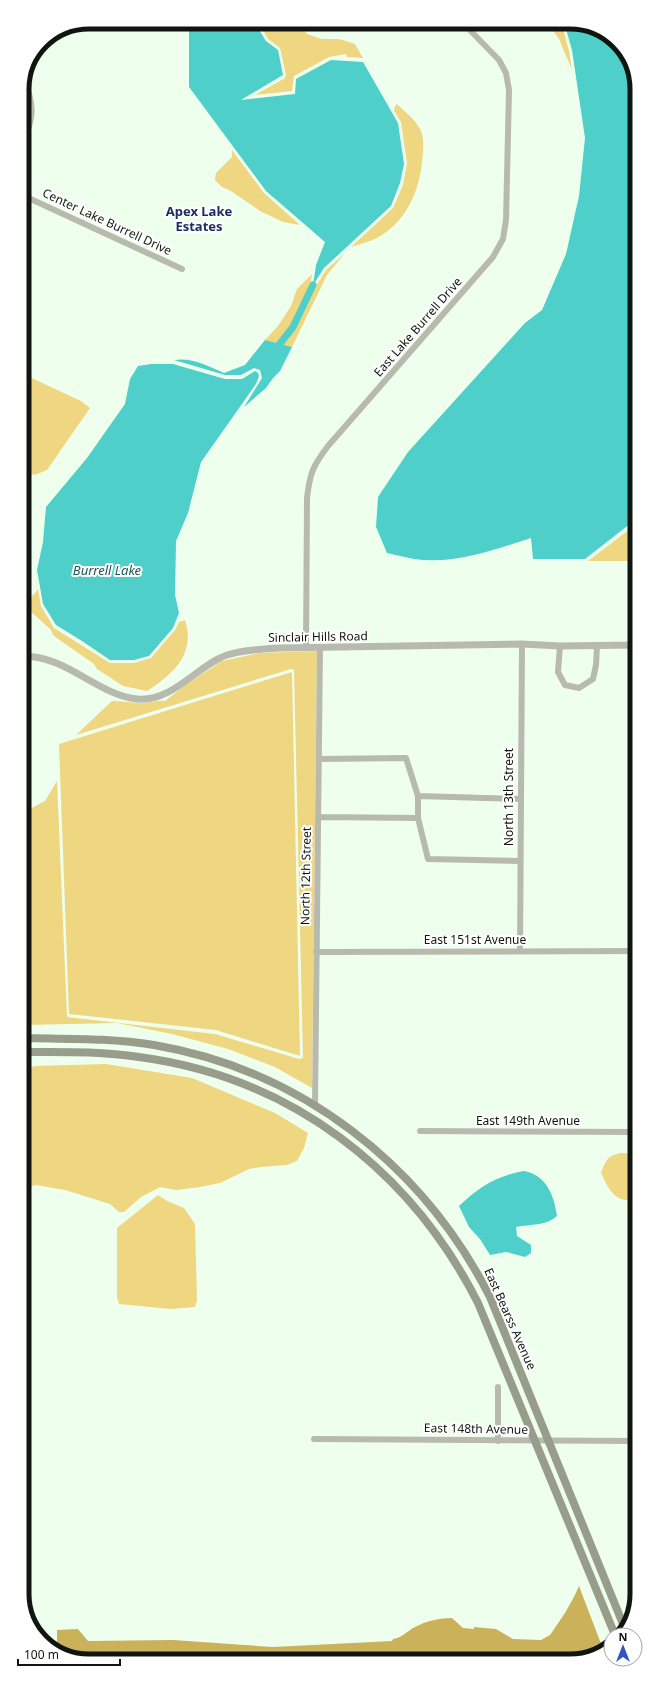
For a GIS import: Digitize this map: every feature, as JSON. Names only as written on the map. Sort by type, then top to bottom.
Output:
[{"type":"main road","name":"East Bearss Avenue","points":[[29,1038],[113,1040],[154,1045],[197,1055],[241,1068],[315,1104],[356,1133],[386,1159],[432,1207],[461,1246],[490,1297],[622,1623]]},
{"type":"main road","name":"East Bearss Avenue","points":[[29,1052],[117,1054],[163,1061],[205,1071],[240,1083],[274,1098],[314,1119],[381,1170],[417,1209],[455,1261],[466,1280],[489,1328],[612,1627]]},
{"type":"street","name":"East Lake Burrell Drive","points":[[306,648],[307,498],[309,480],[315,464],[333,440],[493,257],[503,239],[506,220],[509,90],[506,73],[499,60],[470,29]]},
{"type":"street","points":[[29,92],[32,108],[32,121],[29,128]]},
{"type":"street","name":"Center Lake Burrell Drive","points":[[29,198],[182,269]]},
{"type":"street","name":"Sinclair Hills Road","points":[[29,656],[60,664],[122,696],[137,699],[155,697],[169,692],[221,657],[252,650],[280,648],[522,644],[560,646],[630,645]]},
{"type":"street","name":"North 13th Street","points":[[520,951],[522,644]]},
{"type":"street","points":[[560,646],[558,672],[565,685],[579,688],[593,679],[596,665],[597,646]]},
{"type":"street","name":"North 12th Street","points":[[315,1104],[320,648]]},
{"type":"street","points":[[319,759],[406,758],[418,796],[418,818],[428,859],[520,861]]},
{"type":"street","points":[[418,796],[520,798]]},
{"type":"street","points":[[318,817],[418,818]]},
{"type":"street","name":"East 151st Avenue","points":[[316,952],[630,951]]},
{"type":"street","name":"East 149th Avenue","points":[[420,1131],[630,1132]]},
{"type":"street","points":[[498,1387],[498,1441]]},
{"type":"street","name":"East 148th Avenue","points":[[314,1438],[498,1441],[630,1441]]},
{"type":"shaded area","points":[[262,29],[303,29],[307,34],[322,39],[339,39],[355,44],[363,58],[347,57],[346,54],[329,57],[294,76],[292,91],[255,95],[285,78],[286,75],[280,48],[268,39]]},
{"type":"shaded area","points":[[552,29],[563,29],[572,70],[559,39]]},
{"type":"shaded area","points":[[397,104],[410,116],[422,133],[423,154],[418,185],[403,216],[387,232],[371,241],[351,247],[393,208],[403,185],[407,163],[401,122],[394,111]]},
{"type":"shaded area","points":[[232,150],[264,193],[300,225],[283,222],[260,211],[231,191],[222,187],[215,180],[216,173],[232,157]]},
{"type":"shaded area","points":[[345,253],[327,275],[292,347],[265,340],[278,326],[291,306],[297,289],[312,274],[310,287],[315,288],[326,270]]},
{"type":"shaded area","points":[[29,377],[81,401],[90,408],[47,470],[35,475],[29,474]]},
{"type":"shaded area","points":[[630,529],[630,561],[588,561]]},
{"type":"shaded area","points":[[38,589],[41,606],[54,628],[110,663],[134,663],[151,658],[175,630],[179,622],[185,620],[188,632],[185,653],[180,662],[165,678],[147,691],[123,686],[97,669],[94,664],[54,636],[50,629],[29,610],[30,598]]},
{"type":"shaded area","points":[[317,651],[312,1088],[275,1067],[228,1049],[172,1034],[117,1023],[29,1025],[29,809],[45,801],[57,781],[67,1017],[215,1034],[299,1059],[303,1058],[294,670],[291,669],[76,735],[112,701],[140,703],[165,701],[184,686],[222,661],[260,653]]},
{"type":"shaded area","points":[[292,672],[300,1056],[216,1030],[69,1014],[59,744]]},
{"type":"shaded area","points":[[106,1064],[192,1078],[275,1113],[308,1133],[304,1148],[297,1161],[287,1165],[249,1169],[220,1183],[200,1187],[176,1190],[160,1187],[141,1197],[124,1212],[119,1212],[110,1204],[65,1190],[36,1185],[29,1187],[29,1069],[34,1066]]},
{"type":"shaded area","points":[[621,1153],[630,1154],[630,1201],[617,1197],[613,1194],[601,1173],[608,1159]]},
{"type":"shaded area","points":[[158,1195],[167,1201],[184,1208],[195,1224],[197,1300],[195,1307],[171,1309],[119,1304],[117,1297],[117,1228]]},
{"type":"shaded area","points":[[579,1586],[602,1644],[589,1651],[570,1654],[85,1654],[74,1652],[57,1645],[57,1630],[78,1629],[88,1641],[173,1640],[273,1647],[392,1641],[393,1639],[424,1623],[438,1619],[452,1618],[463,1628],[474,1629],[474,1627],[496,1629],[513,1639],[541,1640],[550,1635],[565,1613]]},
{"type":"water","points":[[189,29],[258,29],[266,41],[278,50],[283,75],[241,100],[295,94],[296,79],[331,60],[363,62],[398,123],[404,164],[400,183],[391,206],[324,268],[313,285],[316,265],[325,242],[266,191],[189,87]]},
{"type":"water","points":[[566,29],[582,30],[606,41],[618,53],[624,63],[627,70],[630,89],[630,524],[585,559],[533,559],[531,538],[473,555],[444,560],[414,559],[387,553],[376,527],[378,497],[408,452],[525,323],[542,310],[566,254],[579,196],[585,138],[572,50]]},
{"type":"water","points":[[265,340],[292,347],[280,371],[266,388],[244,407],[262,378],[260,370],[254,368],[241,375],[225,375],[174,360],[180,359],[193,361],[224,373],[245,365]]},
{"type":"water","name":"Burrell Lake","points":[[151,364],[173,364],[225,379],[242,379],[255,371],[259,376],[256,384],[201,462],[188,513],[176,541],[175,595],[179,613],[173,628],[149,656],[134,660],[110,660],[56,625],[43,604],[37,570],[43,542],[46,507],[87,458],[125,404],[130,379],[138,366]]},
{"type":"water","points":[[524,1171],[532,1173],[544,1182],[554,1201],[557,1216],[548,1222],[516,1227],[517,1236],[531,1245],[531,1253],[525,1257],[506,1252],[490,1255],[480,1239],[469,1227],[459,1206],[488,1183],[514,1173]]},
{"type":"waterway","points":[[275,350],[293,327],[313,285]]},
{"type":"district","name":"Apex Lake Estates","points":[[199,218]]}]
